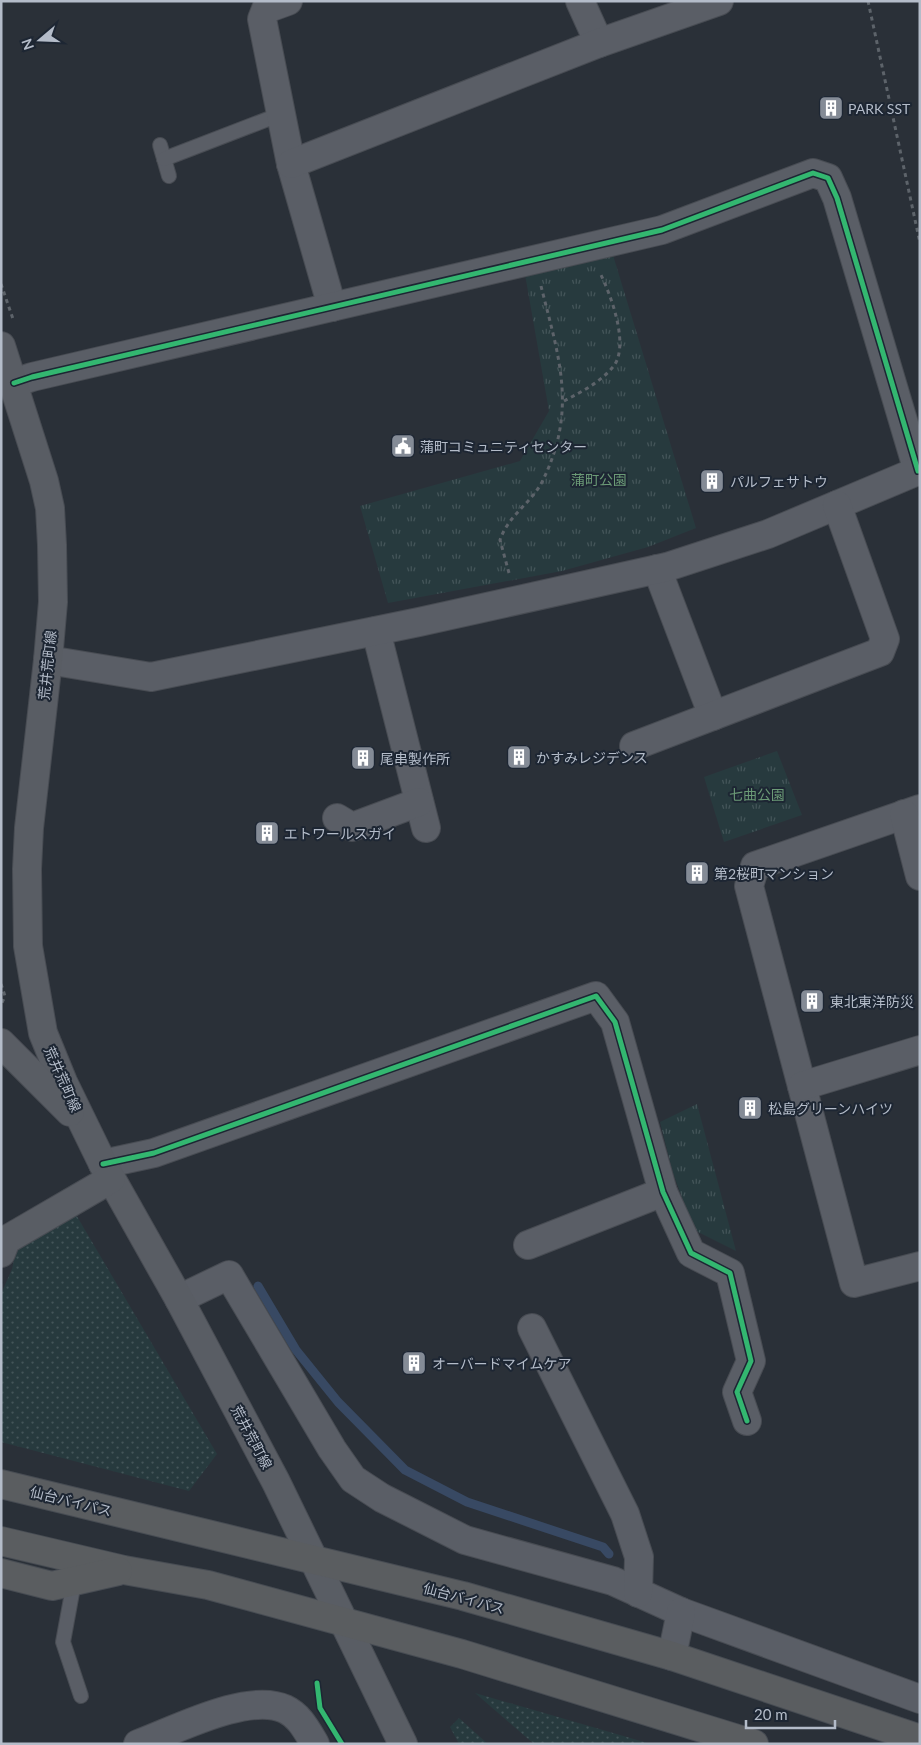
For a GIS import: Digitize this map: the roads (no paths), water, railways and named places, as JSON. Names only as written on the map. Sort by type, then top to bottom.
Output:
[{"type":"highway","name":"仙台バイパス","points":[[1,1484],[463,1596],[672,1656],[920,1739]]},
{"type":"highway","points":[[1,1541],[124,1570],[208,1585],[344,1624],[462,1654],[754,1744]]},
{"type":"highway","points":[[1,1574],[52,1586],[124,1570]]},
{"type":"main road","name":"荒井荒町線","points":[[1,346],[44,481],[50,508],[53,602],[30,828],[27,878],[28,946],[44,1033],[63,1082],[107,1172],[179,1299],[276,1482],[404,1744]]},
{"type":"main road","points":[[1,1043],[86,1130]]},
{"type":"main road","points":[[3,1245],[107,1172]]},
{"type":"street","points":[[288,1],[266,8],[262,19],[291,164],[332,307]]},
{"type":"street","points":[[580,1],[599,43]]},
{"type":"street","points":[[291,164],[599,43],[719,1]]},
{"type":"street","points":[[14,383],[32,377],[662,230],[813,173],[828,178],[837,198],[919,471],[768,534],[657,569],[376,631],[151,677],[48,660]]},
{"type":"street","points":[[634,746],[880,652],[885,640],[837,505]]},
{"type":"street","points":[[657,569],[713,716]]},
{"type":"street","points":[[376,631],[426,828]]},
{"type":"street","points":[[338,818],[352,827],[419,802]]},
{"type":"street","points":[[920,876],[912,811],[754,866],[749,886],[854,1283],[920,1266]]},
{"type":"street","points":[[107,1172],[596,996],[615,1022],[663,1192],[691,1253],[730,1273],[751,1361],[737,1392],[747,1421]]},
{"type":"street","points":[[802,1086],[920,1050]]},
{"type":"street","points":[[528,1245],[663,1192]]},
{"type":"street","points":[[179,1299],[229,1275],[332,1449],[353,1479],[382,1498],[465,1540],[614,1581],[681,1612],[920,1698]]},
{"type":"street","points":[[532,1328],[625,1514],[639,1557],[638,1593]]},
{"type":"street","points":[[672,1656],[681,1612]]},
{"type":"street","points":[[138,1744],[249,1704],[271,1704],[287,1710],[301,1721],[316,1744]]},
{"type":"lane","points":[[164,159],[281,114]]},
{"type":"lane","points":[[160,144],[169,176]]},
{"type":"lane","points":[[74,1582],[63,1642],[82,1696]]},
{"type":"waterway","points":[[258,1286],[296,1350],[338,1402],[405,1470],[467,1502],[603,1547],[609,1554]]},
{"type":"place","name":"PARK SST","points":[[831,108]]},
{"type":"place","name":"蒲町コミュニティセンター","points":[[403,446]]},
{"type":"place","name":"パルフェサトウ","points":[[712,481]]},
{"type":"place","name":"かすみレジデンス","points":[[519,757]]},
{"type":"place","name":"尾串製作所","points":[[363,758]]},
{"type":"place","name":"エトワールスガイ","points":[[267,833]]},
{"type":"place","name":"第2桜町マンション","points":[[697,873]]},
{"type":"place","name":"東北東洋防災","points":[[812,1001]]},
{"type":"place","name":"松島グリーンハイツ","points":[[750,1108]]},
{"type":"place","name":"オーバードマイムケア","points":[[414,1363]]},
{"type":"park label","name":"蒲町公園","points":[[599,479]]},
{"type":"park label","name":"七曲公園","points":[[757,794]]}]
